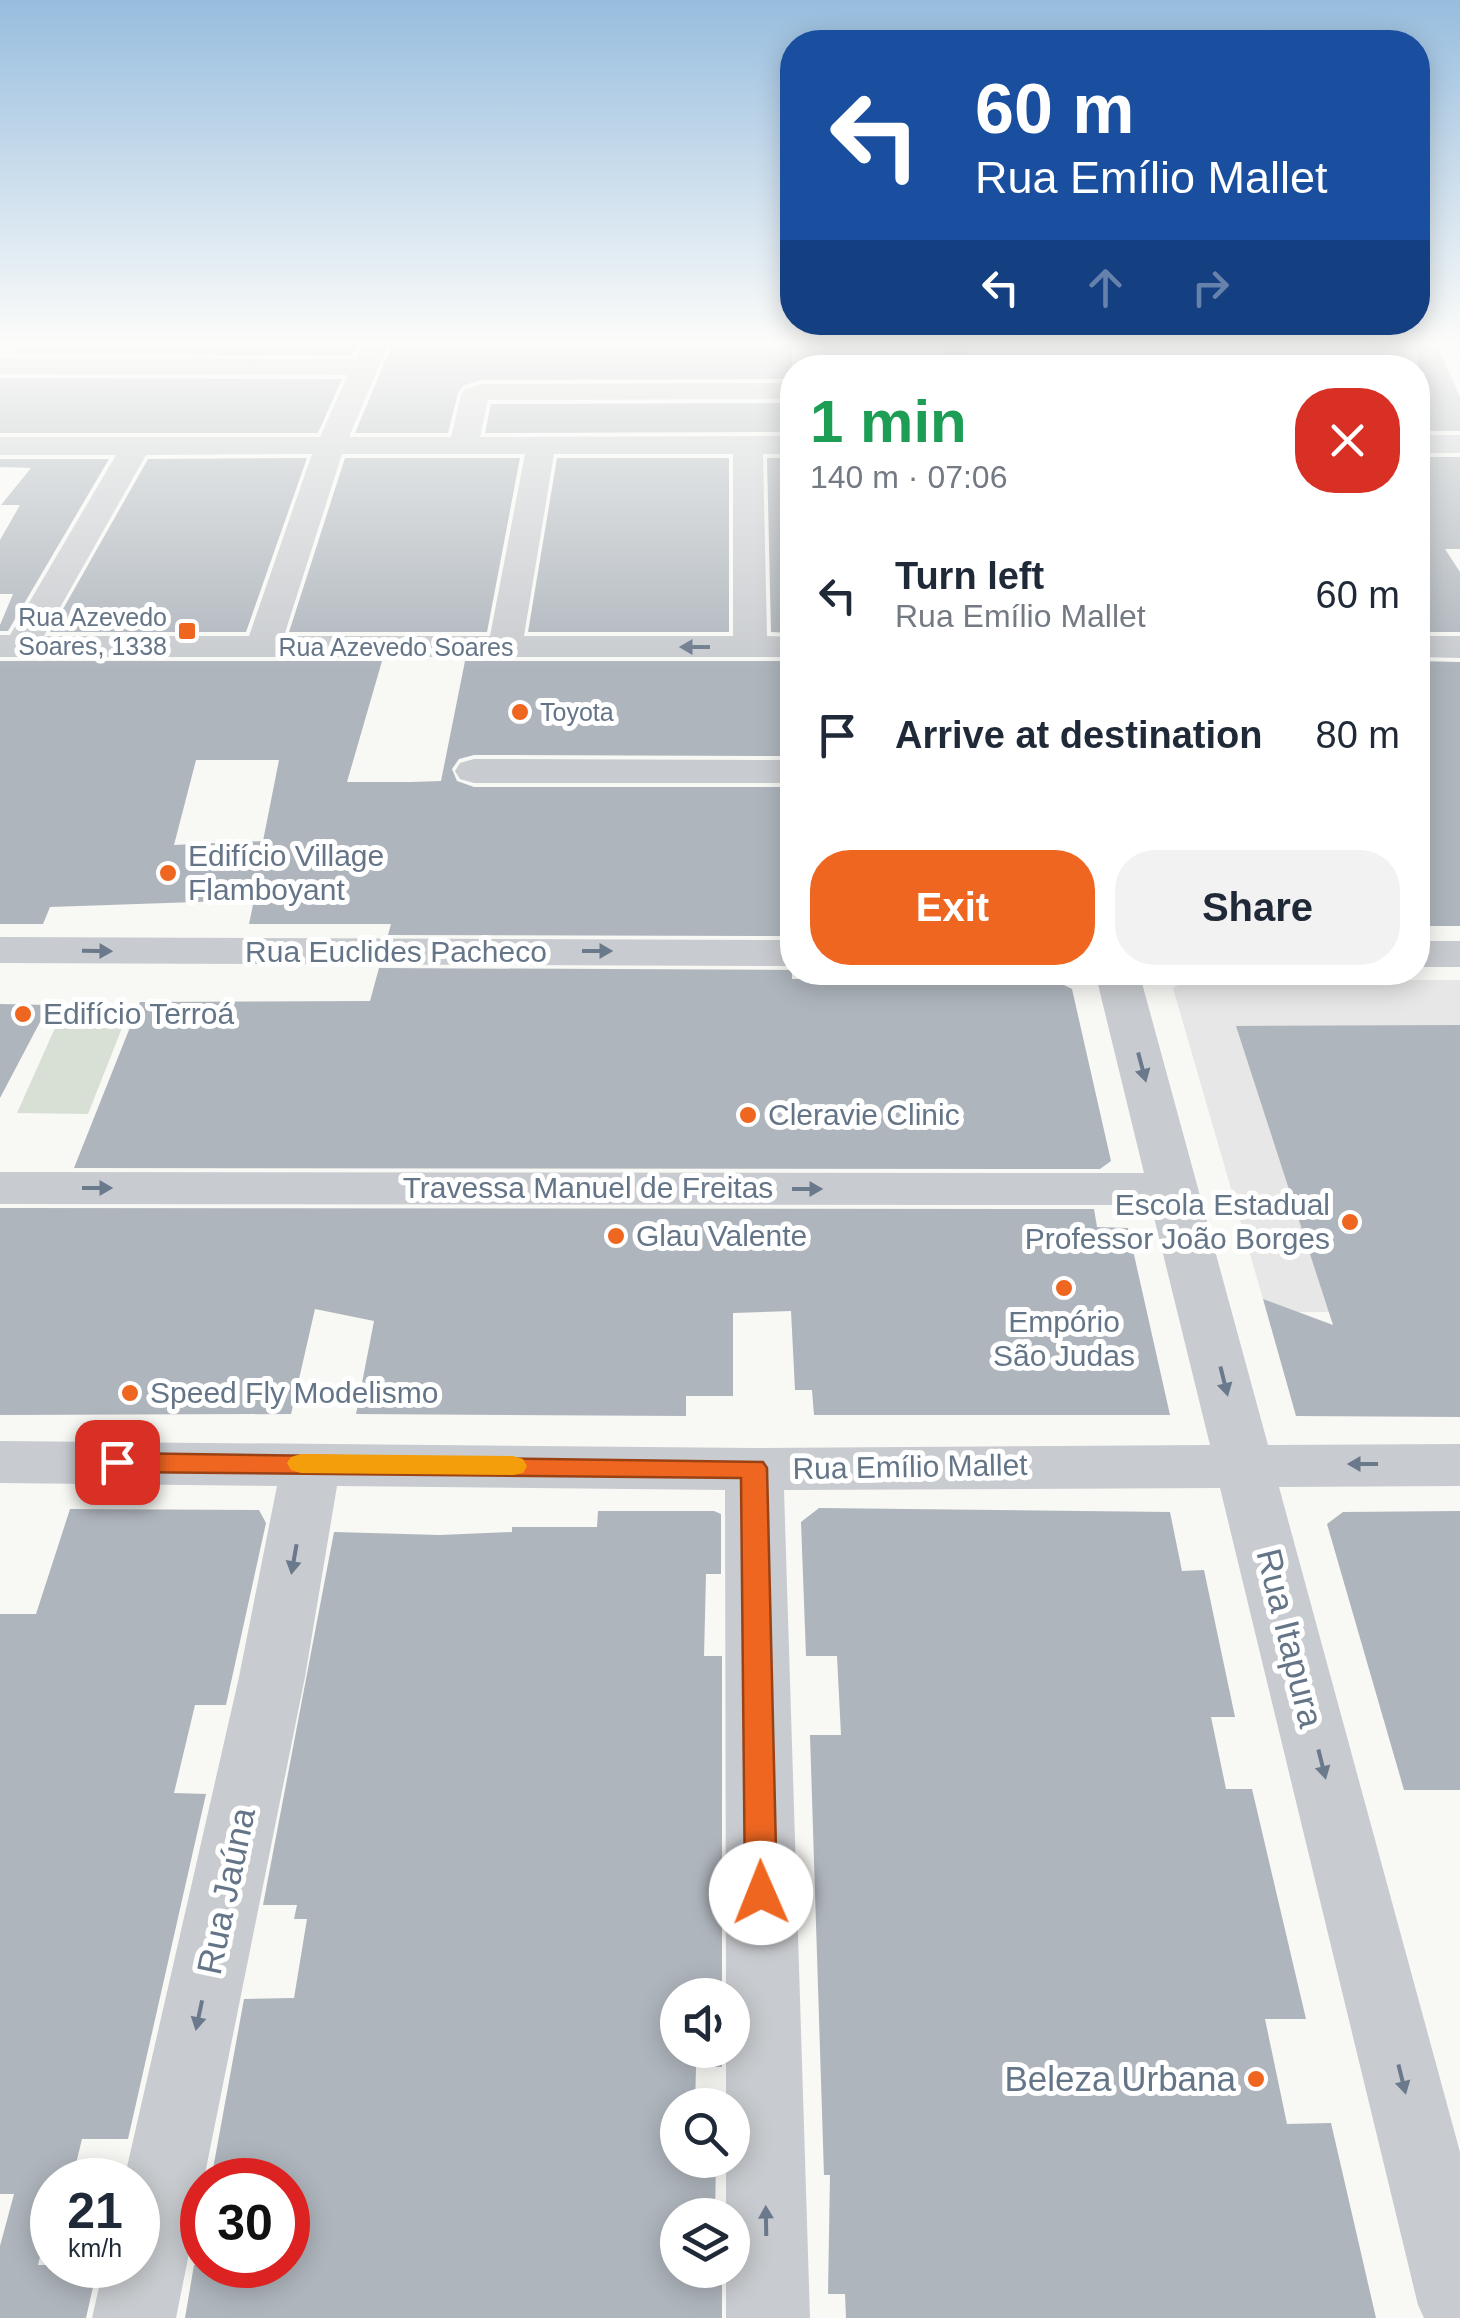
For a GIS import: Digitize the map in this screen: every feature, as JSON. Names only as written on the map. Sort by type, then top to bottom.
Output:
[{"type":"street","points":[[10,646],[131,453]]},
{"type":"street","points":[[263,646],[328,453]]},
{"type":"street","points":[[505,647],[541,453]]},
{"type":"street","points":[[748,453],[750,647]]},
{"type":"street","name":"Rua Azevedo Soares","points":[[10,646],[780,647]]},
{"type":"street","points":[[1430,647],[1460,647]]},
{"type":"street","points":[[474,771],[780,772]]},
{"type":"street","name":"Rua Euclides Pacheco","points":[[0,950],[780,952]]},
{"type":"street","points":[[1430,954],[1460,954]]},
{"type":"street","name":"Rua Itapura","points":[[1120,985],[1460,2305]]},
{"type":"street","name":"Travessa Manuel de Freitas","points":[[0,1188],[1175,1190]]},
{"type":"street","name":"Rua Emílio Mallet","points":[[0,1462],[754,1468],[1460,1465]]},
{"type":"street","name":"Rua Jaúna","points":[[134,2318],[272,1677],[311,1464]]},
{"type":"street","points":[[754,1468],[768,2318]]},
{"type":"shaded area","name":"Escola Estadual Professor João Borges","points":[[1430,980],[1460,980],[1460,1312],[1298,1312],[1263,1299],[1173,988],[1430,985]]},
{"type":"shaded area","points":[[55,1028],[122,1028],[88,1114],[17,1113]]},
{"type":"building","points":[[1430,457],[1460,457],[1460,549],[1445,549],[1460,572],[1460,632],[1430,632]]},
{"type":"building","points":[[307,458],[246,632],[50,632],[148,459]]},
{"type":"building","points":[[345,458],[520,458],[487,632],[289,632]]},
{"type":"building","points":[[557,458],[729,458],[729,632],[528,632]]},
{"type":"building","points":[[767,458],[780,458],[780,632],[771,632]]},
{"type":"building","points":[[0,459],[109,459],[8,631],[0,631],[0,625],[13,594],[0,594],[0,540],[20,505],[1,505],[31,468],[0,467]]},
{"type":"building","points":[[0,661],[382,661],[347,782],[411,782],[441,781],[465,661],[780,661],[780,756],[474,755],[459,759],[452,769],[457,781],[474,787],[780,787],[780,936],[388,935],[391,924],[249,924],[254,900],[50,907],[43,924],[0,924]],"holes":[[[196,760],[279,760],[263,841],[174,845]]]},
{"type":"building","points":[[1430,661],[1460,662],[1460,926],[1430,926]]},
{"type":"building","points":[[379,968],[780,970],[780,985],[1064,985],[1072,989],[1111,1161],[1100,1169],[74,1168],[140,1002],[370,1001]]},
{"type":"building","points":[[0,1004],[49,1005],[0,1098]]},
{"type":"building","name":"Escola Estadual Professor João Borges","points":[[1460,1025],[1460,1417],[1296,1416],[1263,1299],[1333,1325],[1236,1026]]},
{"type":"building","points":[[0,1208],[1094,1209],[1097,1227],[1128,1228],[1170,1415],[814,1415],[812,1390],[795,1390],[791,1311],[733,1313],[733,1396],[686,1396],[686,1416],[356,1414],[374,1321],[315,1309],[291,1414],[0,1415]]},
{"type":"building","points":[[819,1508],[1170,1512],[1182,1571],[1204,1570],[1235,1717],[1211,1717],[1226,1789],[1252,1789],[1306,2019],[1265,2019],[1287,2124],[1331,2123],[1376,2318],[846,2318],[845,2294],[828,2294],[830,2175],[824,2175],[810,1735],[841,1735],[837,1656],[806,1656],[801,1522]]},
{"type":"building","points":[[70,1509],[259,1510],[266,1523],[226,1705],[195,1705],[174,1793],[206,1794],[128,2139],[82,2139],[77,2158],[30,2158],[30,2288],[93,2288],[86,2318],[0,2318],[0,2246],[14,2194],[0,2194],[0,1614],[36,1614]]},
{"type":"building","points":[[598,1511],[721,1514],[721,1574],[706,1574],[704,1656],[722,1656],[722,1978],[660,1978],[660,2068],[696,2068],[695,2088],[660,2088],[660,2178],[716,2178],[715,2198],[660,2198],[660,2288],[722,2288],[722,2318],[185,2318],[190,2288],[310,2288],[310,2158],[215,2158],[244,1999],[294,1998],[307,1919],[294,1919],[297,1905],[263,1905],[334,1532],[440,1535],[512,1532],[512,1527],[597,1527]]},
{"type":"building","points":[[1460,1511],[1460,1790],[1404,1790],[1327,1524],[1343,1512]]},
{"type":"slow traffic","points":[[301,1463],[513,1466]]},
{"type":"place","name":"Rua Azevedo Soares, 1338","points":[[187,631]]},
{"type":"place","name":"Toyota","points":[[520,712]]},
{"type":"place","name":"Edifício Village Flamboyant","points":[[168,873]]},
{"type":"place","name":"Edifício Terroá","points":[[23,1014]]},
{"type":"place","name":"Cleravie Clinic","points":[[748,1115]]},
{"type":"place","name":"Escola Estadual Professor João Borges","points":[[1350,1222]]},
{"type":"place","name":"Glau Valente","points":[[616,1236]]},
{"type":"place","name":"Empório São Judas","points":[[1064,1288]]},
{"type":"place","name":"Speed Fly Modelismo","points":[[130,1393]]},
{"type":"place","name":"Beleza Urbana","points":[[1256,2079]]},
{"type":"route","points":[[117,1462],[754,1468],[761,1893]]}]
